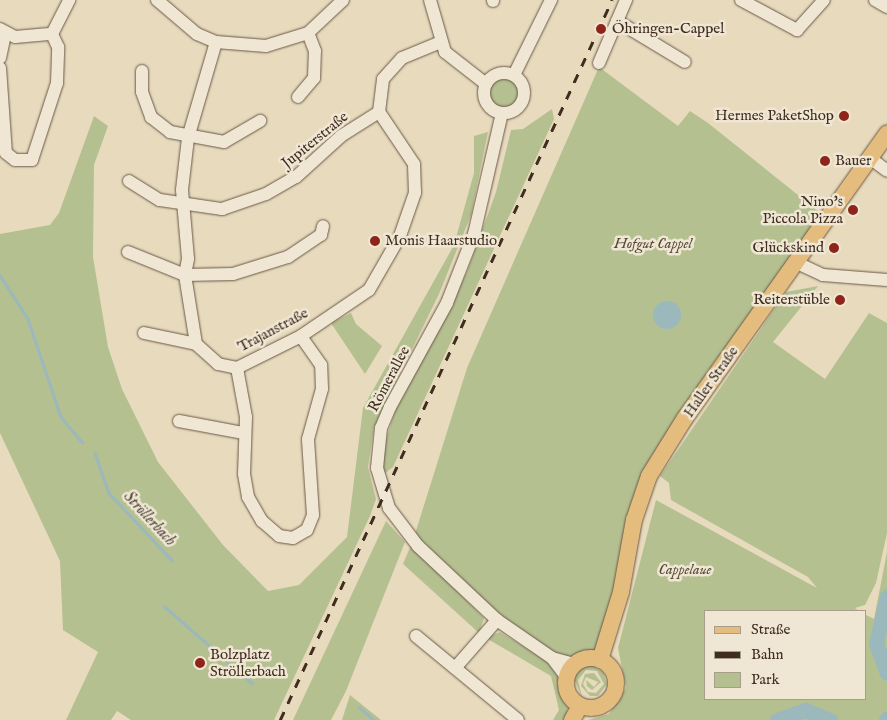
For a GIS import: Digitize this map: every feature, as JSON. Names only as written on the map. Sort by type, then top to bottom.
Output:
[{"type":"main road","name":"Haller Straße","points":[[600,660],[621,592],[634,520],[649,476],[795,262],[887,134]]},
{"type":"main road","points":[[587,659],[600,660],[615,678],[614,693],[603,705],[580,706],[569,694],[571,671],[587,659]]},
{"type":"main road","points":[[572,720],[580,706]]},
{"type":"street","points":[[52,34],[69,0]]},
{"type":"street","points":[[157,0],[197,34],[216,42],[266,46],[308,33],[343,0]]},
{"type":"street","points":[[430,0],[441,42],[460,67],[486,84]]},
{"type":"street","points":[[514,75],[551,0]]},
{"type":"street","points":[[599,63],[626,0]]},
{"type":"street","points":[[741,0],[797,30],[824,0]]},
{"type":"street","points":[[875,0],[887,7]]},
{"type":"street","points":[[617,21],[685,62]]},
{"type":"street","points":[[0,58],[2,32],[52,34]]},
{"type":"street","points":[[298,97],[314,78],[315,52],[308,33]]},
{"type":"street","points":[[0,68],[6,152],[15,160],[32,160],[57,83],[58,47],[52,34]]},
{"type":"street","points":[[144,333],[196,344],[185,275],[188,259],[182,190],[188,138],[216,42]]},
{"type":"street","points":[[379,112],[383,79],[402,58],[441,42]]},
{"type":"street","points":[[142,71],[142,92],[152,117],[170,132],[188,138],[224,142],[260,121]]},
{"type":"street","points":[[498,74],[514,75],[523,86],[523,101],[515,110],[502,113],[485,100],[486,84],[498,74]]},
{"type":"street","name":"Jupiterstraße","points":[[128,181],[160,200],[184,206],[222,209],[266,194],[296,177],[341,136],[379,112]]},
{"type":"street","name":"Trajanstraße","points":[[196,344],[218,364],[237,368],[301,336],[369,290],[400,236],[414,193],[414,164],[379,112]]},
{"type":"street","name":"Römerallee","points":[[502,113],[474,234],[447,303],[390,407],[380,435],[376,468],[389,508],[406,532],[497,620],[571,671]]},
{"type":"street","points":[[870,158],[887,171]]},
{"type":"street","points":[[128,252],[185,275],[233,274],[288,257],[321,235],[323,226]]},
{"type":"street","points":[[795,262],[823,275],[887,280]]},
{"type":"street","points":[[237,368],[246,417],[244,433],[248,497],[262,521],[279,536],[293,538],[307,530],[313,515],[308,439],[322,389],[321,364],[301,336]]},
{"type":"street","points":[[179,421],[244,433]]},
{"type":"street","points":[[455,668],[497,620]]},
{"type":"street","points":[[416,636],[518,720]]},
{"type":"green space","name":"Hofgut Cappel","points":[[599,67],[678,126],[690,111],[708,123],[823,215],[646,472],[600,644],[591,655],[577,660],[556,655],[502,617],[415,534],[467,368]]},
{"type":"green space","points":[[505,78],[511,79],[519,87],[519,99],[511,107],[505,108],[499,107],[491,99],[490,93],[491,87],[499,79]]},
{"type":"green space","points":[[552,109],[554,119],[393,467],[384,474],[383,449],[397,405],[467,272],[496,192],[511,130],[523,129]]},
{"type":"green space","points":[[94,116],[108,126],[94,165],[93,257],[108,347],[122,389],[158,462],[223,545],[268,591],[299,585],[347,537],[363,408],[454,245],[474,173],[474,136],[488,132],[471,215],[439,294],[374,427],[368,467],[376,499],[370,516],[274,720],[131,720],[117,711],[111,720],[66,720],[98,652],[63,630],[60,561],[0,433],[0,234],[50,225],[59,213]]},
{"type":"green space","name":"Cappelaue","points":[[818,286],[773,342],[825,379],[869,313],[887,323],[887,533],[876,583],[865,605],[855,608],[858,610],[704,610],[704,700],[867,700],[867,616],[874,619],[887,552],[887,720],[588,720],[609,714],[626,688],[618,648],[656,500],[817,588],[808,577],[671,500],[669,483],[660,476],[786,292]]},
{"type":"green space","points":[[351,313],[356,324],[382,346],[365,374],[331,323]]},
{"type":"green space","points":[[386,521],[405,542],[346,691],[331,720],[293,720]]},
{"type":"green space","points":[[411,545],[484,618],[479,633],[403,564]]},
{"type":"green space","points":[[500,632],[553,665],[564,679],[569,703],[565,720],[553,720],[559,710],[551,676],[486,638]]},
{"type":"green space","points":[[591,665],[603,672],[607,684],[598,696],[590,696],[581,686],[585,674],[594,673],[601,682],[592,690],[587,686],[586,680],[594,687],[598,682],[586,677],[583,684],[588,692],[596,693],[604,684],[597,671],[586,670],[578,680],[582,697],[574,679],[579,670]]},
{"type":"green space","points":[[350,695],[381,720],[342,720]]},
{"type":"water","points":[[667,301],[677,305],[681,315],[677,325],[667,329],[657,325],[653,315],[657,305]]},
{"type":"waterway","points":[[0,275],[28,319],[61,417],[82,442]]},
{"type":"waterway","name":"Ströllerbach","points":[[95,453],[109,493],[172,560]]},
{"type":"waterway","points":[[887,596],[876,643],[887,673]]},
{"type":"waterway","name":"Ströllerbach","points":[[164,606],[252,683]]},
{"type":"waterway","name":"Ströllerbach","points":[[359,707],[374,720]]},
{"type":"waterway","points":[[777,720],[805,710],[830,720]]},
{"type":"railway","points":[[280,720],[612,0]]},
{"type":"place","name":"Öhringen-Cappel","points":[[601,29]]},
{"type":"place","name":"Hermes PaketShop","points":[[844,116]]},
{"type":"place","name":"Bauer","points":[[825,161]]},
{"type":"place","name":"Nino's Piccola Pizza","points":[[853,210]]},
{"type":"place","name":"Monis Haarstudio","points":[[375,241]]},
{"type":"place","name":"Glückskind","points":[[834,248]]},
{"type":"place","name":"Reiterstüble","points":[[840,300]]},
{"type":"place","name":"Bolzplatz Ströllerbach","points":[[200,663]]}]
